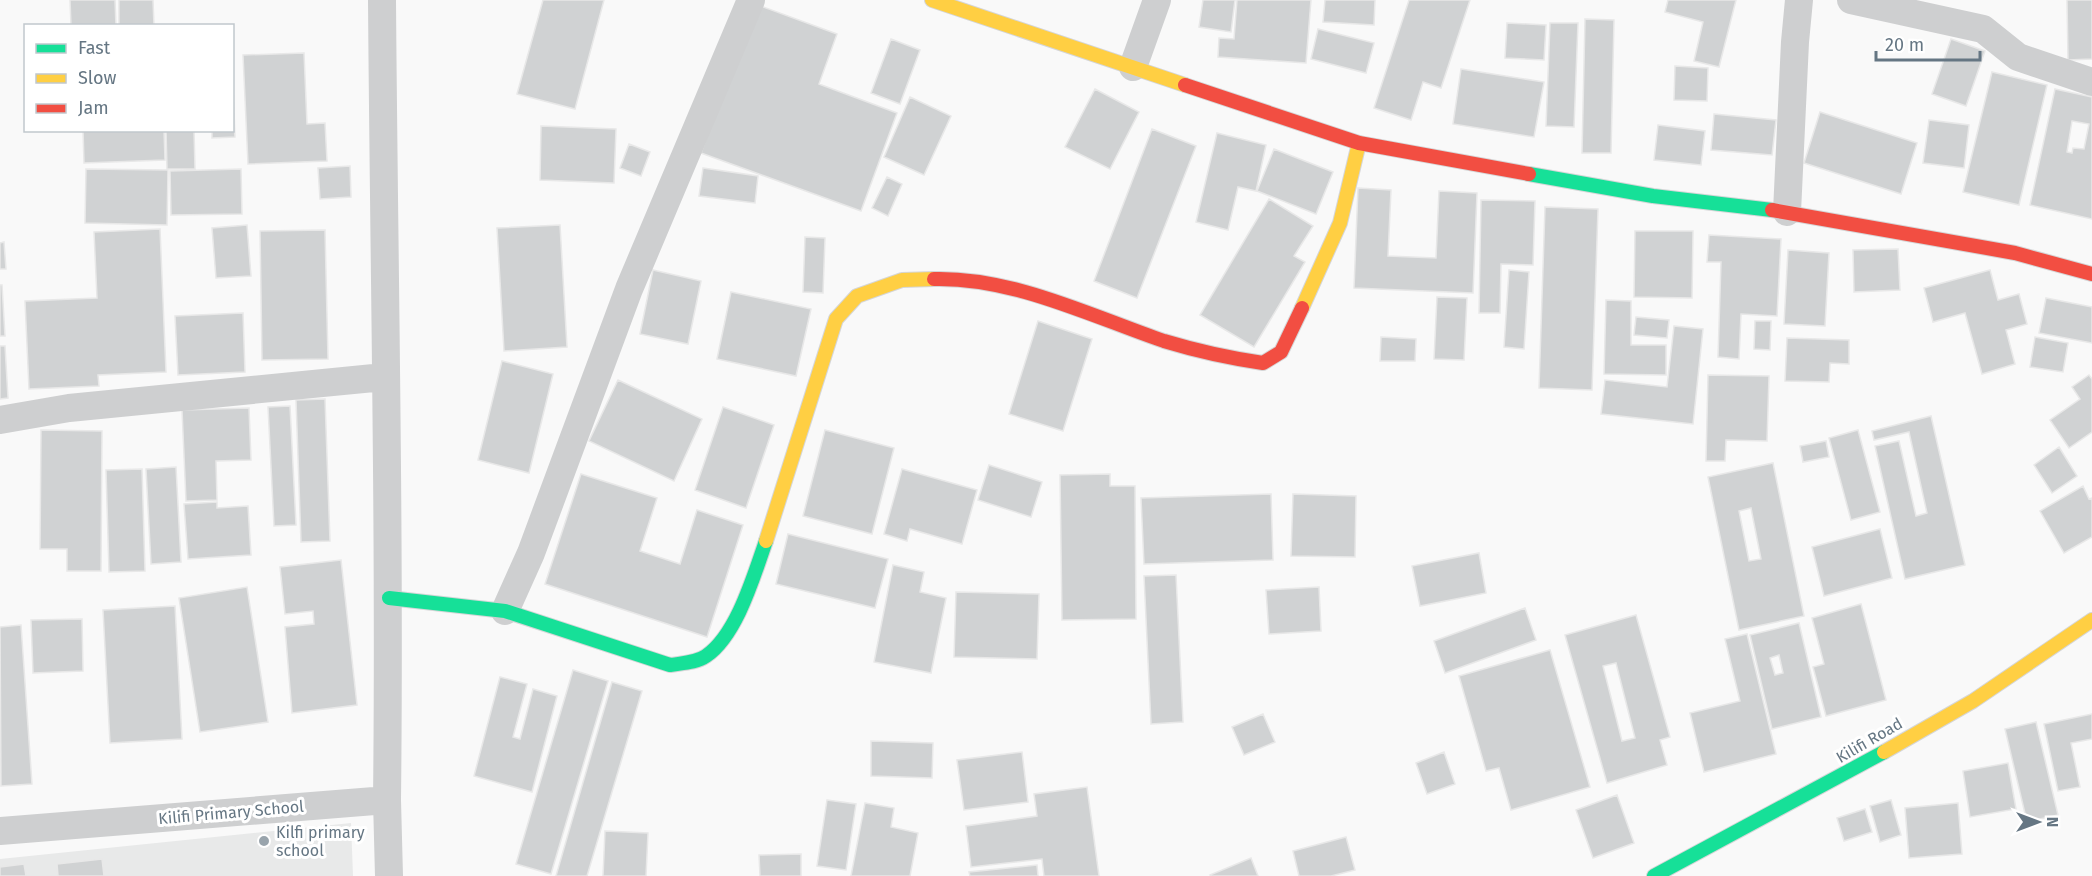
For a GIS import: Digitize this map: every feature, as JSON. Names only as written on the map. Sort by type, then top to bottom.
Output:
[{"type":"street","points":[[382,0],[384,377],[389,598],[387,800],[389,876]]},
{"type":"street","points":[[506,611],[531,554],[629,289],[752,0]]},
{"type":"street","points":[[932,0],[1359,142],[1653,196],[1787,213],[2015,253],[2092,273]]},
{"type":"street","points":[[1134,68],[1157,0]]},
{"type":"street","points":[[1787,213],[1799,0]]},
{"type":"street","points":[[1851,0],[1983,28],[2018,57],[2092,82]]},
{"type":"street","points":[[389,598],[506,611],[670,665],[696,661],[710,654],[731,624],[763,552],[836,319],[855,297],[887,282],[957,280],[1018,290],[1188,347],[1263,363],[1281,352],[1340,223],[1359,142]]},
{"type":"street","points":[[0,420],[69,408],[384,377]]},
{"type":"street","name":"Kilifi Road","points":[[1654,876],[1825,785],[1972,701],[2092,620]]},
{"type":"street","name":"Kilifi Primary School","points":[[0,831],[387,800]]},
{"type":"shaded area","name":"Kilfi primary school","points":[[351,823],[353,876],[0,876],[0,859]]},
{"type":"building","points":[[70,0],[115,0],[116,24],[71,24]]},
{"type":"building","points":[[119,0],[153,0],[154,24],[119,24]]},
{"type":"building","points":[[543,0],[604,0],[575,109],[517,94]]},
{"type":"building","points":[[1203,0],[1235,0],[1231,32],[1199,27]]},
{"type":"building","points":[[1237,0],[1311,0],[1306,63],[1218,57],[1219,38],[1234,39]]},
{"type":"building","points":[[1325,0],[1375,0],[1374,25],[1323,22]]},
{"type":"building","points":[[1409,0],[1470,0],[1441,88],[1423,82],[1411,120],[1374,108]]},
{"type":"building","points":[[1668,0],[1736,0],[1719,67],[1694,61],[1703,22],[1665,12]]},
{"type":"building","points":[[2067,0],[2092,0],[2092,59],[2068,60]]},
{"type":"building","points":[[755,4],[837,34],[819,84],[897,113],[861,211],[701,153]]},
{"type":"building","points":[[1585,19],[1614,20],[1611,153],[1582,153]]},
{"type":"building","points":[[1507,23],[1546,25],[1544,60],[1505,58]]},
{"type":"building","points":[[1550,23],[1578,23],[1574,127],[1546,126]]},
{"type":"building","points":[[1318,29],[1374,43],[1366,73],[1311,59]]},
{"type":"building","points":[[891,39],[920,50],[900,104],[871,93]]},
{"type":"building","points":[[1951,39],[1985,51],[1966,106],[1932,94]]},
{"type":"building","points":[[304,53],[307,124],[325,123],[327,161],[248,164],[243,55]]},
{"type":"building","points":[[1675,66],[1708,68],[1707,101],[1674,100]]},
{"type":"building","points":[[1461,69],[1544,82],[1534,137],[1453,124]]},
{"type":"building","points":[[1992,72],[2047,85],[2019,205],[1963,192]]},
{"type":"building","points":[[1095,89],[1139,112],[1110,169],[1065,147]]},
{"type":"building","points":[[2055,89],[2092,97],[2092,219],[2030,205]],"holes":[[[2072,121],[2089,124],[2084,149],[2073,148],[2072,153],[2067,152]]]},
{"type":"building","points":[[910,97],[951,116],[924,175],[884,157]]},
{"type":"building","points":[[234,112],[235,137],[212,138],[212,132],[234,132]]},
{"type":"building","points":[[1820,112],[1917,143],[1901,194],[1804,163]]},
{"type":"building","points":[[1714,114],[1776,120],[1772,155],[1711,150]]},
{"type":"building","points":[[1929,120],[1969,125],[1964,168],[1923,163]]},
{"type":"building","points":[[1658,125],[1705,131],[1701,165],[1654,160]]},
{"type":"building","points":[[541,126],[616,129],[614,183],[540,180]]},
{"type":"building","points":[[1152,129],[1196,146],[1137,298],[1094,281]]},
{"type":"building","points":[[83,132],[164,132],[165,160],[84,163]]},
{"type":"building","points":[[166,132],[194,132],[195,169],[167,169]]},
{"type":"building","points":[[1217,133],[1266,145],[1256,191],[1238,187],[1228,230],[1196,222]]},
{"type":"building","points":[[629,144],[650,152],[641,176],[620,168]]},
{"type":"building","points":[[1274,149],[1333,172],[1316,214],[1257,191]]},
{"type":"building","points":[[350,166],[351,197],[320,199],[318,168]]},
{"type":"building","points":[[703,168],[758,176],[755,203],[699,196]]},
{"type":"building","points":[[86,169],[168,170],[167,225],[85,223]]},
{"type":"building","points":[[241,169],[242,214],[171,215],[170,171]]},
{"type":"building","points":[[887,177],[902,184],[888,216],[872,208]]},
{"type":"building","points":[[1358,188],[1391,190],[1388,256],[1436,258],[1439,191],[1477,193],[1473,293],[1354,288]]},
{"type":"building","points":[[1269,199],[1313,226],[1294,256],[1305,262],[1254,347],[1200,315]]},
{"type":"building","points":[[1481,200],[1535,201],[1533,265],[1501,264],[1500,313],[1479,313]]},
{"type":"building","points":[[1545,207],[1598,209],[1592,390],[1539,388]]},
{"type":"building","points":[[247,225],[251,276],[216,278],[212,228]]},
{"type":"building","points":[[560,225],[567,347],[504,351],[497,228]]},
{"type":"building","points":[[160,229],[166,372],[98,375],[99,386],[29,389],[25,301],[97,298],[94,232]]},
{"type":"building","points":[[325,230],[328,359],[262,360],[260,231]]},
{"type":"building","points":[[1635,231],[1693,231],[1692,298],[1634,297]]},
{"type":"building","points":[[1709,235],[1781,239],[1777,316],[1741,314],[1739,359],[1718,357],[1721,262],[1707,262]]},
{"type":"building","points":[[805,237],[825,238],[823,293],[803,292]]},
{"type":"building","points":[[4,242],[6,269],[0,269],[0,243]]},
{"type":"building","points":[[1898,249],[1900,290],[1854,292],[1853,250]]},
{"type":"building","points":[[1788,250],[1829,253],[1825,326],[1784,324]]},
{"type":"building","points":[[653,270],[701,281],[688,344],[640,334]]},
{"type":"building","points":[[1509,270],[1529,272],[1524,349],[1504,347]]},
{"type":"building","points":[[1990,270],[1998,300],[2019,294],[2027,324],[2006,330],[2015,364],[1982,374],[1965,313],[1933,322],[1924,288]]},
{"type":"building","points":[[0,285],[2,285],[5,336],[0,336]]},
{"type":"building","points":[[731,292],[811,309],[796,376],[717,359]]},
{"type":"building","points":[[1437,297],[1467,298],[1464,360],[1434,359]]},
{"type":"building","points":[[2046,298],[2092,307],[2092,343],[2039,333]]},
{"type":"building","points":[[1606,300],[1631,301],[1631,345],[1666,345],[1666,375],[1604,374]]},
{"type":"building","points":[[243,313],[245,372],[178,375],[175,316]]},
{"type":"building","points":[[1636,317],[1669,320],[1667,338],[1634,335]]},
{"type":"building","points":[[1038,321],[1092,339],[1063,431],[1009,414]]},
{"type":"building","points":[[1755,321],[1771,321],[1770,350],[1754,349]]},
{"type":"building","points":[[1674,326],[1703,329],[1693,424],[1601,414],[1605,380],[1667,387]]},
{"type":"building","points":[[1381,337],[1416,339],[1415,361],[1380,361]]},
{"type":"building","points":[[2035,337],[2068,343],[2063,372],[2030,367]]},
{"type":"building","points":[[1787,338],[1849,340],[1849,364],[1830,363],[1829,382],[1785,381]]},
{"type":"building","points":[[0,346],[5,346],[8,398],[0,399]]},
{"type":"building","points":[[502,361],[553,374],[529,473],[478,460]]},
{"type":"building","points":[[1708,375],[1769,376],[1767,441],[1726,440],[1725,461],[1706,461]]},
{"type":"building","points":[[2089,375],[2092,379],[2092,432],[2069,448],[2050,420],[2080,399],[2072,387]]},
{"type":"building","points":[[618,380],[702,419],[674,481],[589,441]]},
{"type":"building","points":[[325,399],[330,541],[301,542],[296,400]]},
{"type":"building","points":[[290,406],[296,525],[274,526],[268,407]]},
{"type":"building","points":[[723,407],[774,425],[746,508],[695,490]]},
{"type":"building","points":[[249,408],[251,460],[216,461],[217,500],[186,501],[182,410]]},
{"type":"building","points":[[1931,416],[1965,565],[1905,579],[1875,446],[1899,441],[1916,516],[1927,513],[1909,432],[1874,440],[1872,431]]},
{"type":"building","points":[[41,430],[102,431],[101,571],[67,571],[67,549],[40,549]]},
{"type":"building","points":[[825,430],[894,448],[872,534],[803,516]]},
{"type":"building","points":[[1858,430],[1880,512],[1851,520],[1829,438]]},
{"type":"building","points":[[1826,441],[1829,457],[1803,462],[1800,446]]},
{"type":"building","points":[[2059,447],[2077,476],[2052,493],[2034,465]]},
{"type":"building","points":[[1773,463],[1804,616],[1739,630],[1708,477]],"holes":[[[1751,508],[1761,559],[1749,561],[1739,511]]]},
{"type":"building","points":[[989,465],[1042,482],[1031,517],[978,500]]},
{"type":"building","points":[[176,467],[181,562],[151,564],[146,469]]},
{"type":"building","points":[[142,469],[145,571],[109,572],[106,470]]},
{"type":"building","points":[[902,469],[977,490],[962,544],[910,529],[907,541],[884,534]]},
{"type":"building","points":[[581,474],[657,498],[640,551],[680,564],[697,510],[743,525],[707,637],[545,584]]},
{"type":"building","points":[[1110,474],[1110,486],[1135,486],[1136,619],[1062,620],[1060,475]]},
{"type":"building","points":[[2083,486],[2089,499],[2092,498],[2092,537],[2064,553],[2040,511]]},
{"type":"building","points":[[1271,494],[1273,560],[1144,564],[1141,498]]},
{"type":"building","points":[[1293,494],[1356,496],[1355,557],[1291,556]]},
{"type":"building","points":[[217,502],[217,508],[248,506],[251,555],[188,559],[184,504]]},
{"type":"building","points":[[1880,529],[1892,578],[1824,596],[1812,547]]},
{"type":"building","points":[[788,534],[888,559],[875,608],[776,584]]},
{"type":"building","points":[[1479,553],[1486,593],[1420,606],[1412,566]]},
{"type":"building","points":[[341,560],[357,705],[292,713],[285,627],[314,624],[313,611],[285,614],[280,567]]},
{"type":"building","points":[[893,565],[924,572],[920,592],[946,598],[931,673],[874,662]]},
{"type":"building","points":[[1176,575],[1183,722],[1151,724],[1144,576]]},
{"type":"building","points":[[247,587],[268,722],[200,732],[179,598]]},
{"type":"building","points":[[1319,587],[1321,631],[1269,634],[1266,590]]},
{"type":"building","points":[[956,592],[1039,594],[1037,659],[954,657]]},
{"type":"building","points":[[1861,604],[1886,700],[1826,716],[1813,667],[1824,664],[1812,618]]},
{"type":"building","points":[[175,606],[182,739],[110,743],[103,610]]},
{"type":"building","points":[[1525,608],[1536,640],[1445,673],[1434,641]]},
{"type":"building","points":[[1636,615],[1670,737],[1660,740],[1667,765],[1607,783],[1565,635]],"holes":[[[1616,663],[1635,738],[1622,741],[1603,666]]]},
{"type":"building","points":[[82,619],[83,671],[33,673],[31,620]]},
{"type":"building","points":[[1799,623],[1821,717],[1772,729],[1750,635]],"holes":[[[1779,655],[1783,673],[1775,675],[1770,658]]]},
{"type":"building","points":[[21,625],[32,784],[1,786],[0,627]]},
{"type":"building","points":[[1747,634],[1776,754],[1704,772],[1690,713],[1740,701],[1725,639]]},
{"type":"building","points":[[1550,650],[1590,787],[1511,810],[1499,768],[1486,771],[1459,676]]},
{"type":"building","points":[[573,670],[608,681],[551,874],[516,864]]},
{"type":"building","points":[[500,677],[527,684],[513,737],[520,739],[533,689],[557,696],[532,792],[474,776]]},
{"type":"building","points":[[612,682],[642,691],[587,876],[556,876]]},
{"type":"building","points":[[1263,714],[1275,742],[1244,755],[1232,727]]},
{"type":"building","points":[[2092,714],[2092,739],[2071,743],[2080,787],[2058,791],[2044,724]]},
{"type":"building","points":[[2036,722],[2058,815],[2027,822],[2005,729]]},
{"type":"building","points":[[871,741],[933,743],[932,778],[871,776]]},
{"type":"building","points":[[1022,752],[1028,802],[964,810],[957,760]]},
{"type":"building","points":[[1444,752],[1455,784],[1427,794],[1416,763]]},
{"type":"building","points":[[2008,763],[2016,809],[1970,817],[1963,771]]},
{"type":"building","points":[[1087,787],[1099,876],[1044,876],[1042,859],[971,867],[966,826],[1037,816],[1034,794]]},
{"type":"building","points":[[1617,795],[1634,843],[1593,858],[1576,810]]},
{"type":"building","points":[[827,800],[856,804],[846,870],[817,866]]},
{"type":"building","points":[[1891,800],[1901,835],[1880,842],[1870,806]]},
{"type":"building","points":[[865,803],[894,808],[891,827],[918,833],[910,876],[851,876]]},
{"type":"building","points":[[1958,803],[1962,854],[1909,858],[1905,808]]},
{"type":"building","points":[[1865,809],[1872,832],[1844,841],[1837,818]]},
{"type":"building","points":[[605,831],[648,833],[646,876],[603,876]]},
{"type":"building","points":[[1346,837],[1355,870],[1331,876],[1299,876],[1293,851]]},
{"type":"building","points":[[801,854],[801,876],[760,876],[759,855]]},
{"type":"building","points":[[1251,858],[1258,876],[1210,875]]},
{"type":"building","points":[[102,859],[104,876],[58,876],[57,864]]},
{"type":"building","points":[[24,864],[26,876],[0,876],[0,867]]},
{"type":"building","points":[[1037,865],[1038,876],[970,876],[969,872]]},
{"type":"traffic: fast","points":[[1529,174],[1653,196],[1772,210]]},
{"type":"traffic: fast","points":[[389,598],[505,611],[670,665],[684,663],[706,656],[727,634],[750,587],[766,541]]},
{"type":"traffic: fast","points":[[1654,876],[1884,752]]},
{"type":"traffic: slow","points":[[932,0],[1185,85]]},
{"type":"traffic: slow","points":[[1302,308],[1340,223],[1359,143]]},
{"type":"traffic: slow","points":[[766,541],[836,319],[857,296],[902,280],[934,279]]},
{"type":"traffic: slow","points":[[1884,752],[1973,701],[2092,620]]},
{"type":"traffic: jam","points":[[1185,85],[1359,143],[1529,174]]},
{"type":"traffic: jam","points":[[1772,210],[2015,253],[2092,274]]},
{"type":"traffic: jam","points":[[934,279],[964,280],[1022,291],[1164,341],[1213,354],[1263,363],[1281,352],[1302,308]]},
{"type":"place","name":"Kilfi primary school","points":[[264,841]]}]
